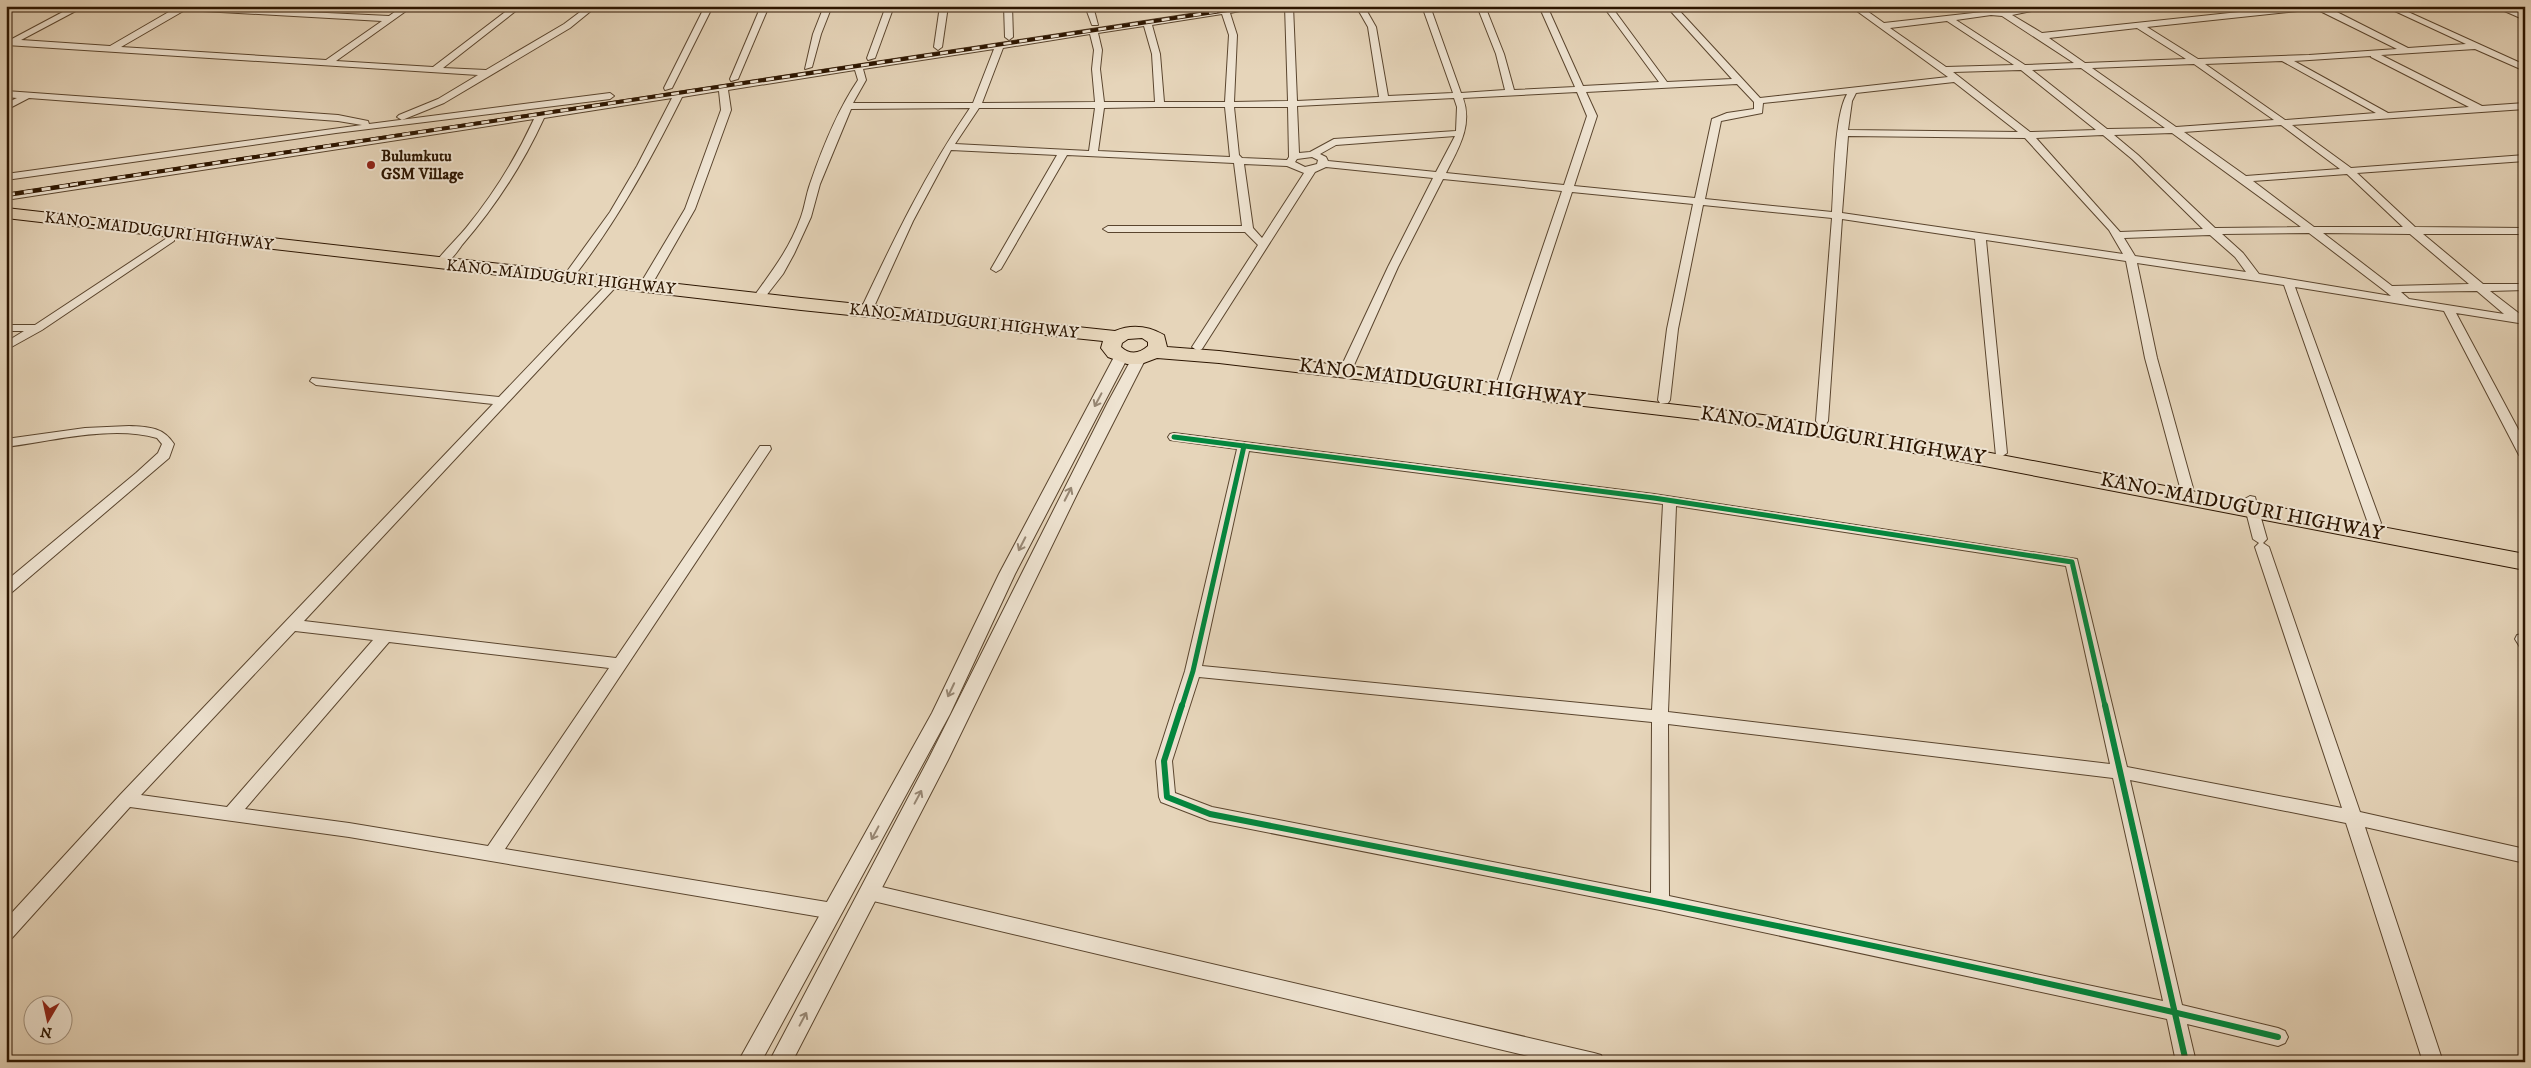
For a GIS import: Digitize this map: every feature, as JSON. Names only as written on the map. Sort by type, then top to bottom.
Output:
[{"type":"highway","name":"KANO-MAIDUGURI HIGHWAY","points":[[6,214],[758,299],[798,306],[866,310],[1134,349],[1198,347],[1664,400],[1822,421],[2186,488],[2252,505],[2525,562]]},
{"type":"highway","name":"KANO-MAIDUGURI HIGHWAY","points":[[6,221],[609,288],[798,306],[1134,349],[1219,357],[1753,419],[2252,505],[2374,523],[2525,553]]},
{"type":"street","points":[[8,43],[81,6]]},
{"type":"street","points":[[295,14],[308,6]]},
{"type":"street","points":[[330,62],[409,6]]},
{"type":"street","points":[[436,69],[518,6]]},
{"type":"street","points":[[338,131],[374,125],[404,117],[434,104],[567,26],[593,6]]},
{"type":"street","points":[[668,88],[709,6]]},
{"type":"street","points":[[734,79],[751,43],[764,6]]},
{"type":"street","points":[[808,67],[817,34],[828,6]]},
{"type":"street","points":[[871,58],[890,6]]},
{"type":"street","points":[[938,47],[944,6]]},
{"type":"street","points":[[1008,6],[1009,37]]},
{"type":"street","points":[[1089,6],[1098,50],[1096,69],[1100,106],[1093,153]]},
{"type":"street","points":[[6,197],[999,47],[1201,6]]},
{"type":"street","points":[[6,177],[734,79],[1009,37],[1147,23],[1260,6]]},
{"type":"street","points":[[1289,6],[1292,160],[1298,168],[1311,170]]},
{"type":"street","points":[[1360,6],[1372,27],[1384,99]]},
{"type":"street","points":[[1348,365],[1393,267],[1461,133],[1462,107],[1426,6]]},
{"type":"street","points":[[1481,6],[1500,54],[1510,91]]},
{"type":"street","points":[[1503,382],[1592,116],[1582,89],[1543,6]]},
{"type":"street","points":[[1607,6],[1665,85]]},
{"type":"street","points":[[1664,400],[1668,352],[1685,258],[1700,200],[1717,119],[1726,115],[1759,111],[1758,101],[1670,6]]},
{"type":"street","points":[[1854,6],[1944,70],[2028,135],[2072,180],[2117,235],[2131,258],[2151,358],[2186,488]]},
{"type":"street","points":[[1962,6],[1975,15]]},
{"type":"street","points":[[1883,26],[1991,13],[2004,14],[2051,6]]},
{"type":"street","points":[[2041,36],[2285,8],[2319,6],[2407,52]]},
{"type":"street","points":[[2388,6],[2525,68]]},
{"type":"street","points":[[2497,6],[2525,18]]},
{"type":"street","points":[[109,50],[184,7],[391,19]]},
{"type":"street","points":[[1225,11],[1233,35],[1229,106],[1234,156],[1239,160],[1242,196],[1248,229],[1262,244]]},
{"type":"street","points":[[2004,14],[2041,36],[2244,179],[2406,302]]},
{"type":"street","points":[[1948,18],[2023,67],[2107,133],[2190,212],[2239,255],[2255,277]]},
{"type":"street","points":[[1147,23],[1156,54],[1160,106]]},
{"type":"street","points":[[2138,25],[2196,62],[2349,171],[2413,231],[2522,320]]},
{"type":"street","points":[[8,43],[487,73]]},
{"type":"street","points":[[1944,70],[2081,64],[2284,59],[2478,46]]},
{"type":"street","points":[[866,310],[908,221],[948,147],[977,105],[999,47]]},
{"type":"street","points":[[2374,54],[2483,110]]},
{"type":"street","points":[[2284,59],[2388,117]]},
{"type":"street","points":[[758,299],[778,274],[806,217],[816,184],[848,106],[862,80],[858,67]]},
{"type":"street","points":[[1758,101],[1955,79]]},
{"type":"street","points":[[848,106],[1229,106],[1738,81]]},
{"type":"street","points":[[645,286],[690,209],[726,110],[723,88]]},
{"type":"street","points":[[1822,421],[1843,133],[1847,102],[1853,91]]},
{"type":"street","points":[[6,94],[338,118],[374,125]]},
{"type":"street","points":[[568,277],[597,243],[633,184],[678,95]]},
{"type":"street","points":[[6,107],[28,96]]},
{"type":"street","points":[[1843,133],[2028,135],[2107,133],[2285,124],[2525,106]]},
{"type":"street","points":[[440,263],[480,220],[533,133],[540,116]]},
{"type":"street","points":[[948,147],[1239,160],[1292,160],[1313,154],[1334,142],[1461,133]]},
{"type":"street","points":[[996,269],[1064,152]]},
{"type":"street","points":[[1313,154],[1323,159],[1324,164]]},
{"type":"street","points":[[2244,179],[2524,159]]},
{"type":"street","points":[[1198,347],[1311,170],[1324,164],[1440,174],[1836,215],[2288,282],[2450,310],[2522,320]]},
{"type":"street","points":[[1108,229],[1248,229]]},
{"type":"street","points":[[2117,235],[2311,229],[2525,231]]},
{"type":"street","points":[[1980,237],[2001,453]]},
{"type":"street","points":[[6,347],[38,328],[170,239]]},
{"type":"street","points":[[2288,282],[2374,523]]},
{"type":"street","points":[[2389,289],[2525,287]]},
{"type":"street","points":[[6,932],[126,800],[609,288]]},
{"type":"street","points":[[2450,310],[2525,455]]},
{"type":"street","points":[[6,328],[38,328]]},
{"type":"street","points":[[780,1062],[960,717],[1113,405],[1134,349]]},
{"type":"street","points":[[748,1062],[941,714],[1007,574],[1134,349]]},
{"type":"street","points":[[316,381],[503,401]]},
{"type":"street","points":[[6,443],[116,430],[149,432],[162,436],[168,444],[164,455],[141,476],[6,589]]},
{"type":"street","points":[[1174,436],[1670,501],[2072,562],[2186,1062]]},
{"type":"street","points":[[1244,446],[1193,671],[1164,761],[1167,797],[1210,814],[1660,902],[2175,1012],[2278,1037]]},
{"type":"street","points":[[493,853],[765,449]]},
{"type":"street","points":[[1660,902],[1660,717],[1670,501]]},
{"type":"street","points":[[2252,505],[2261,543],[2354,817],[2433,1062]]},
{"type":"street","points":[[292,625],[620,664]]},
{"type":"street","points":[[231,814],[385,636]]},
{"type":"street","points":[[1193,671],[1660,717],[2121,772],[2354,817],[2525,856]]},
{"type":"street","points":[[126,800],[493,853],[832,911]]},
{"type":"street","points":[[869,892],[1594,1062]]},
{"type":"railway","points":[[70,185],[1254,6]]},
{"type":"railway","points":[[6,195],[78,184]]},
{"type":"cycle path","points":[[1174,437],[1654,498],[2072,562],[2186,1062]]},
{"type":"cycle path","points":[[1244,446],[1193,671],[1164,761],[1167,797],[1210,814],[1660,902],[2175,1012],[2278,1037]]},
{"type":"place","name":"Bulumkutu GSM Village","points":[[371,165]]}]
